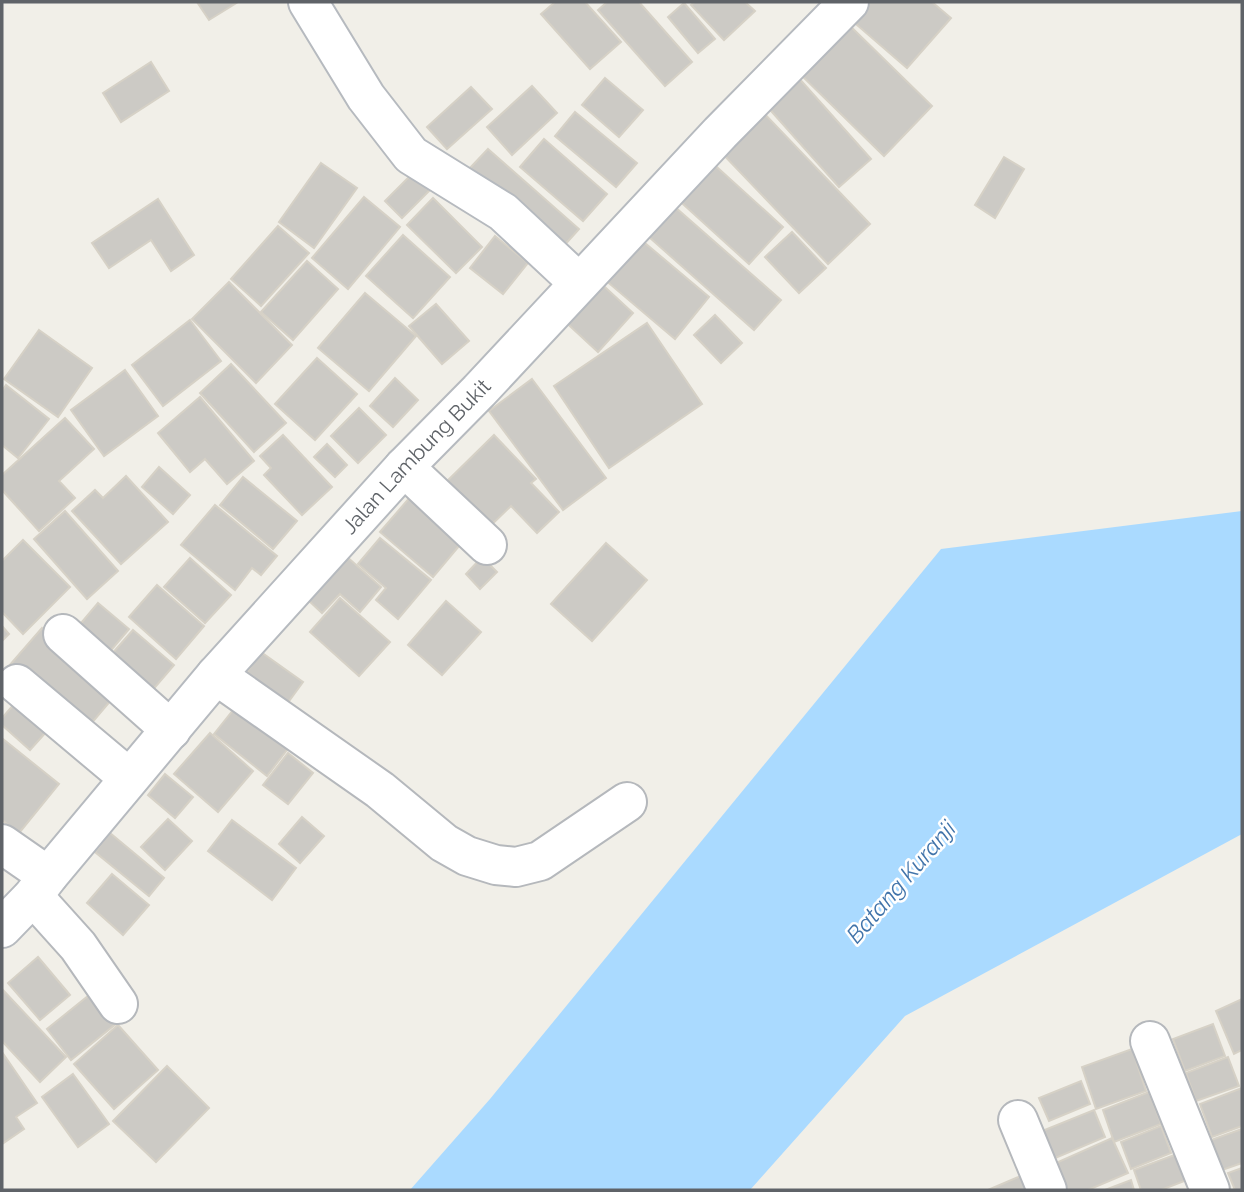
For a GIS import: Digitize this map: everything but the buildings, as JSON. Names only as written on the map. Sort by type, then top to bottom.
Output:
[{"type":"street","points":[[308,2],[366,97],[411,155],[503,212],[579,283]]},
{"type":"street","name":"Jalan Lambung Bukit","points":[[2,928],[216,675],[404,467],[720,133],[849,2]]},
{"type":"street","points":[[404,467],[487,545]]},
{"type":"street","points":[[63,634],[171,730]]},
{"type":"street","points":[[216,675],[380,790],[444,843],[467,856],[496,865],[516,867],[540,861],[626,803]]},
{"type":"street","points":[[17,684],[129,778]]},
{"type":"street","points":[[2,845],[40,886],[118,1003]]},
{"type":"street","points":[[1150,1041],[1210,1190]]},
{"type":"street","points":[[1018,1120],[1047,1190]]},
{"type":"water","name":"Batang Kuranji","points":[[1242,511],[1242,834],[905,1016],[750,1190],[410,1190],[490,1099],[941,549]]}]
